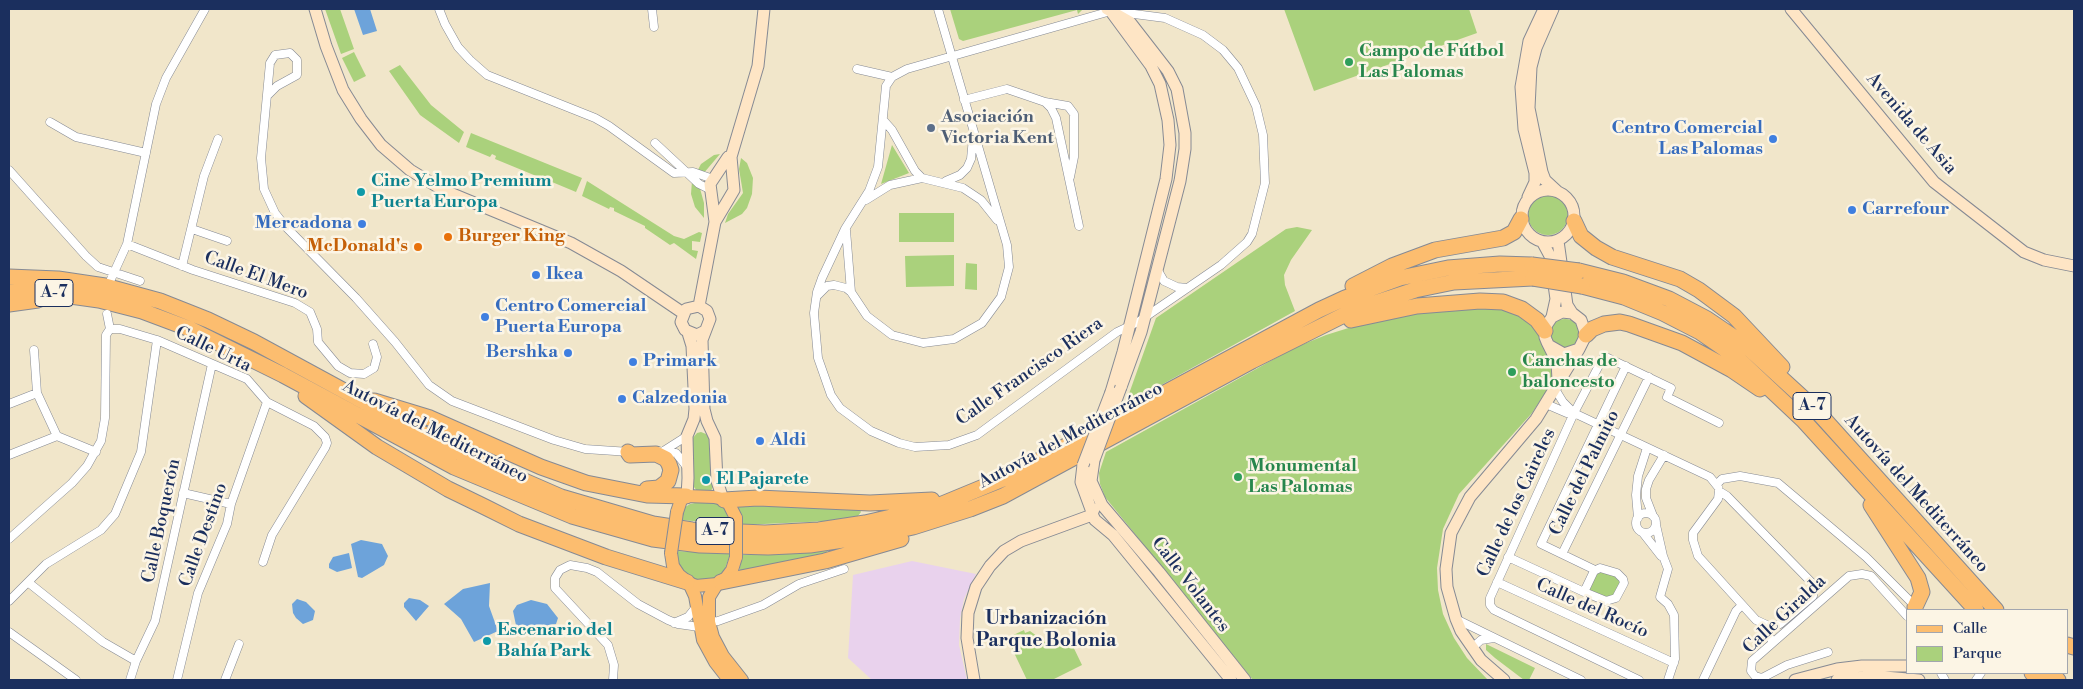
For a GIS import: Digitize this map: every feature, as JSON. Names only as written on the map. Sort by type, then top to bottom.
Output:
[{"type":"highway","points":[[1319,310],[1334,296],[1415,256],[1435,250],[1503,238],[1514,232],[1521,219]]},
{"type":"highway","points":[[1574,221],[1581,236],[1596,248],[1612,257],[1680,279],[1718,303],[1760,342],[1804,392],[1815,409]]},
{"type":"highway","points":[[9,266],[40,271],[58,278]]},
{"type":"highway","name":"Autovía del Mediterráneo","points":[[1532,272],[1579,271],[1647,289],[1707,319],[1744,344],[1815,409],[1995,609]]},
{"type":"highway","name":"Autovía del Mediterráneo","points":[[1532,272],[1624,298],[1663,313],[1700,332],[1755,373],[1850,470],[1975,609]]},
{"type":"highway","name":"A-7","points":[[1372,295],[1532,272]]},
{"type":"highway","name":"Autovía del Mediterráneo","points":[[9,277],[58,278],[105,286],[145,296],[192,314],[254,342],[453,450],[516,479],[578,503],[653,524],[730,532],[818,530],[888,519],[958,498],[1038,461],[1319,310],[1372,295]]},
{"type":"highway","name":"Autovía del Mediterráneo","points":[[9,292],[49,293],[99,300],[142,311],[190,329],[283,375],[437,457],[494,485],[572,516],[653,539],[743,547],[810,545],[913,527],[970,509],[1011,492],[1302,335],[1372,295]]},
{"type":"highway","points":[[9,304],[39,300],[99,300]]},
{"type":"highway","points":[[1302,335],[1379,313],[1417,306],[1480,301],[1503,302],[1522,309],[1537,320],[1545,331]]},
{"type":"highway","points":[[1586,335],[1597,326],[1620,322],[1656,332],[1682,343],[1732,370],[1803,420]]},
{"type":"highway","points":[[283,375],[301,392],[377,447],[448,489],[520,524],[556,538],[606,557],[688,582]]},
{"type":"highway","points":[[349,394],[430,418],[541,467],[604,487],[647,495],[686,496]]},
{"type":"highway","points":[[604,487],[653,489],[659,488],[668,481],[671,470],[666,459],[661,456],[630,455],[628,452]]},
{"type":"highway","points":[[1850,470],[1918,578],[1922,592],[1915,609]]},
{"type":"highway","points":[[724,499],[758,498],[870,503],[958,498]]},
{"type":"highway","points":[[719,583],[825,561],[936,529],[970,509]]},
{"type":"main road","points":[[729,680],[709,652],[704,624],[695,596],[688,582],[673,566],[671,553],[677,512],[681,500],[686,496],[724,499],[732,508],[736,518],[736,557],[730,574],[719,583],[709,597],[704,624],[722,656],[742,680]]},
{"type":"main road","points":[[688,582],[707,586],[719,583]]},
{"type":"street","points":[[112,276],[127,244],[156,104],[166,78],[205,9]]},
{"type":"street","points":[[315,9],[326,46],[343,90],[361,119],[382,145],[410,170],[443,190],[571,243],[621,271],[683,313]]},
{"type":"street","points":[[439,9],[444,24],[458,46],[487,75],[595,118],[674,173],[693,172],[712,185],[720,199],[730,197]]},
{"type":"street","points":[[652,9],[654,27]]},
{"type":"street","points":[[715,222],[734,190],[731,157],[758,66],[764,9]]},
{"type":"street","points":[[815,301],[827,286],[840,285],[851,292],[867,316],[892,335],[923,343],[954,339],[982,323],[1001,298],[1009,267],[1004,235],[938,9]]},
{"type":"street","points":[[1544,9],[1529,41],[1520,86],[1524,129],[1535,182],[1521,212],[1521,219],[1529,235],[1543,242],[1558,240],[1566,236],[1574,221],[1571,203],[1546,180],[1542,172],[1529,108],[1531,67],[1536,48],[1553,9]]},
{"type":"street","name":"Avenida de Asia","points":[[1791,9],[1934,182],[2024,252],[2044,260],[2074,266]]},
{"type":"street","points":[[856,69],[892,77],[907,69],[1109,10],[1165,18],[1203,35],[1223,50],[1238,68],[1260,120],[1265,164],[1264,183],[1252,234],[1247,242],[1221,265],[1129,327]]},
{"type":"street","name":"Calle Francisco Riera","points":[[1099,513],[1081,482],[1083,465],[1116,390],[1127,370],[1141,332],[1180,181],[1185,148],[1183,114],[1173,79],[1161,59],[1130,22],[1109,10]]},
{"type":"street","name":"Calle Francisco Riera","points":[[1099,513],[1091,481],[1094,460],[1116,390],[1129,327],[1166,179],[1170,145],[1168,120],[1160,84],[1151,66],[1109,10]]},
{"type":"street","points":[[267,96],[277,86],[297,75],[299,65],[290,53],[280,53],[272,59],[267,96],[261,174],[264,189],[276,212],[286,227],[388,335],[429,385],[452,401],[554,440],[585,449],[628,452],[665,450],[680,456],[688,469]]},
{"type":"street","name":"Calle Francisco Riera","points":[[892,77],[886,86],[878,167],[869,191],[846,229],[822,278],[815,301],[815,339],[818,358],[831,394],[840,408],[871,431],[899,443],[915,447],[949,445],[976,435],[1117,332],[1129,327],[1141,332]]},
{"type":"street","points":[[964,100],[1002,89],[1045,102],[1068,106],[1074,114],[1074,157],[1069,181]]},
{"type":"street","points":[[1045,102],[1056,118],[1079,226]]},
{"type":"street","points":[[884,121],[892,130],[915,171],[922,178]]},
{"type":"street","points":[[50,122],[76,137],[146,153]]},
{"type":"street","points":[[943,181],[960,175],[967,168],[971,159],[973,131]]},
{"type":"street","points":[[182,266],[204,176],[218,138]]},
{"type":"street","points":[[655,143],[705,189],[725,175],[734,182]]},
{"type":"street","points":[[699,306],[715,222],[712,185],[728,157],[731,157]]},
{"type":"street","points":[[9,170],[86,256],[112,276],[140,281]]},
{"type":"street","points":[[860,204],[890,185],[922,178],[943,181],[963,188],[981,200],[995,216],[1004,235]]},
{"type":"street","points":[[1528,198],[1542,190],[1558,192]]},
{"type":"street","points":[[192,229],[227,241]]},
{"type":"street","points":[[846,229],[851,292]]},
{"type":"street","points":[[1504,680],[1481,660],[1472,648],[1456,618],[1447,586],[1446,568],[1451,533],[1470,497],[1531,425],[1546,404],[1586,335],[1581,320],[1572,313],[1565,297],[1558,240]]},
{"type":"street","points":[[1543,242],[1550,256],[1556,299],[1552,317],[1545,331],[1557,362],[1556,385],[1562,402],[1574,413],[1710,477],[1718,487],[1814,586],[1813,596],[1790,617],[1775,626],[1756,620],[1698,556],[1693,540],[1696,527],[1718,498],[1718,487],[1722,479],[1731,476],[1752,477],[1778,483],[1873,563],[1912,609]]},
{"type":"street","name":"Calle El Mero","points":[[127,244],[182,266],[295,304],[310,312],[318,330],[318,342],[338,366],[350,373],[364,374],[374,368],[377,358],[373,344]]},
{"type":"street","points":[[1157,267],[1159,275],[1164,281],[1177,287],[1187,288]]},
{"type":"street","points":[[686,496],[689,433],[695,409],[692,346],[688,333],[681,322],[683,313],[690,307],[699,306],[707,311],[710,319],[702,346],[704,409],[715,438],[717,480],[724,499]]},
{"type":"street","points":[[1552,317],[1562,312],[1572,313]]},
{"type":"street","points":[[9,539],[72,483],[96,452],[101,441],[105,418],[106,335],[110,329],[107,314]]},
{"type":"street","name":"Calle Francisco Riera","points":[[1127,370],[1125,364],[1132,341],[1129,327]]},
{"type":"street","name":"Calle Urta","points":[[110,329],[120,328],[157,340],[247,380],[267,402],[321,431],[327,443],[272,535],[262,562]]},
{"type":"street","points":[[688,333],[697,335],[705,331]]},
{"type":"street","points":[[9,601],[30,583],[46,564],[101,530],[115,514],[141,452],[157,340]]},
{"type":"street","points":[[1550,346],[1564,354],[1579,349]]},
{"type":"street","points":[[34,350],[37,392],[58,436],[96,452]]},
{"type":"street","name":"Calle de los Caireles","points":[[1626,366],[1604,356],[1574,413],[1508,557],[1490,598],[1490,605],[1494,610],[1639,680]]},
{"type":"street","name":"Calle Boquerón","points":[[130,680],[136,661],[155,621],[212,364]]},
{"type":"street","points":[[1508,557],[1584,592],[1610,601],[1616,598],[1624,583],[1620,576],[1607,568],[1596,570],[1541,544],[1626,366],[1671,388],[1667,397],[1719,423]]},
{"type":"street","name":"Calle del Palmito","points":[[1562,554],[1649,377]]},
{"type":"street","points":[[9,404],[37,392]]},
{"type":"street","name":"Calle Destino","points":[[178,680],[198,594],[227,524],[231,504],[267,402]]},
{"type":"street","points":[[1546,404],[1567,413],[1574,413]]},
{"type":"street","points":[[665,450],[699,425],[712,430]]},
{"type":"street","points":[[9,455],[58,436]]},
{"type":"street","points":[[1647,448],[1638,476],[1636,495],[1638,528],[1663,556]]},
{"type":"street","points":[[1664,456],[1649,480],[1646,498],[1656,526],[1668,574],[1660,594],[1674,615],[1676,642],[1674,663],[1668,680]]},
{"type":"street","points":[[183,493],[231,504]]},
{"type":"street","points":[[974,680],[967,638],[968,613],[976,587],[990,566],[1004,551],[1021,541],[1099,513]]},
{"type":"street","name":"Calle Volantes","points":[[1099,513],[1113,536],[1222,660],[1245,680]]},
{"type":"street","points":[[1638,518],[1643,514],[1653,516]]},
{"type":"street","points":[[1643,533],[1650,533],[1656,526]]},
{"type":"street","points":[[613,680],[614,665],[608,645],[556,588],[555,578],[560,570],[570,566],[586,568],[596,572],[638,604],[674,623],[704,624],[763,605],[799,584],[844,569]]},
{"type":"street","points":[[1584,592],[1596,570]]},
{"type":"street","name":"Calle Giralda","points":[[1828,652],[1787,665],[1765,677],[1755,676],[1751,671],[1752,661],[1849,576],[1856,574],[1871,576],[1912,609]]},
{"type":"street","name":"Calle del Rocío","points":[[1497,582],[1674,663]]},
{"type":"street","points":[[30,583],[102,642],[136,661]]},
{"type":"street","points":[[1703,680],[1736,611],[1742,605]]},
{"type":"street","points":[[674,623],[692,614],[697,606]]},
{"type":"street","points":[[1456,618],[1581,680]]},
{"type":"street","points":[[1764,624],[1766,632],[1773,642]]},
{"type":"street","points":[[9,632],[76,680]]},
{"type":"street","points":[[1472,648],[1481,640],[1494,638]]},
{"type":"street","points":[[225,680],[239,644]]},
{"type":"street","name":"Calle Volantes","points":[[1222,660],[1231,680]]},
{"type":"street","points":[[1795,680],[1837,669],[1862,666],[1906,666]]},
{"type":"street","points":[[1837,680],[1872,676],[1919,680]]},
{"type":"shaded area","points":[[912,561],[976,574],[964,599],[960,619],[959,645],[967,680],[872,680],[848,658],[853,575]]},
{"type":"green space","points":[[325,9],[340,9],[354,49],[341,54]]},
{"type":"green space","points":[[950,9],[1083,9],[1078,14],[1077,10],[963,41],[959,39]]},
{"type":"green space","name":"Campo de Fútbol Las Palomas","points":[[1284,9],[1469,9],[1477,33],[1314,91]]},
{"type":"green space","points":[[354,52],[366,76],[354,82],[342,58]]},
{"type":"green space","points":[[400,65],[431,105],[464,132],[459,143],[420,115],[389,71]]},
{"type":"green space","points":[[471,133],[582,178],[576,192],[552,182],[553,179],[548,177],[546,180],[495,159],[496,156],[492,154],[490,157],[466,147]]},
{"type":"green space","points":[[892,145],[909,173],[881,184]]},
{"type":"green space","points":[[720,154],[703,174],[699,185],[704,203],[704,218],[695,207],[691,194],[692,181],[701,164],[714,155]]},
{"type":"green space","points":[[741,158],[747,163],[753,178],[752,194],[747,208],[742,214],[725,223],[728,214],[743,193],[739,169]]},
{"type":"green space","points":[[587,181],[674,236],[684,239],[699,232],[702,233],[700,242],[692,241],[692,250],[698,251],[696,259],[674,243],[670,245],[645,228],[645,226],[614,211],[614,208],[610,207],[609,209],[582,196]]},
{"type":"green space","points":[[1552,195],[1559,198],[1565,204],[1568,215],[1567,223],[1559,232],[1552,235],[1544,235],[1537,232],[1529,223],[1528,211],[1531,204],[1540,196]]},
{"type":"green space","points":[[899,213],[954,213],[954,242],[899,242]]},
{"type":"green space","points":[[1297,227],[1312,230],[1291,260],[1284,275],[1285,285],[1295,311],[1125,405],[1156,318],[1286,229]]},
{"type":"green space","points":[[954,255],[954,286],[906,287],[905,256]]},
{"type":"green space","points":[[966,263],[977,264],[977,290],[965,289]]},
{"type":"green space","points":[[1501,307],[1519,313],[1538,330],[1553,365],[1552,377],[1548,389],[1532,413],[1459,494],[1443,529],[1437,568],[1438,590],[1443,614],[1454,638],[1467,658],[1488,680],[1253,680],[1105,497],[1100,484],[1099,473],[1106,452],[1294,348],[1326,335],[1371,321],[1414,312]]},
{"type":"green space","points":[[1565,319],[1576,323],[1580,334],[1576,345],[1565,349],[1554,345],[1550,334],[1554,323]]},
{"type":"green space","name":"El Pajarete","points":[[697,433],[706,434],[710,440],[713,487],[711,491],[697,491],[694,487],[692,439]]},
{"type":"green space","points":[[705,501],[723,505],[731,524],[680,520],[685,507]]},
{"type":"green space","points":[[738,505],[860,510],[861,512],[858,516],[829,521],[742,525]]},
{"type":"green space","points":[[677,551],[730,554],[724,572],[718,577],[701,581],[692,579],[680,570]]},
{"type":"green space","points":[[827,551],[829,556],[739,573],[742,555]]},
{"type":"green space","points":[[1597,569],[1623,579],[1613,600],[1584,592]]},
{"type":"green space","points":[[1024,630],[1025,633],[1030,631],[1049,645],[1068,636],[1082,665],[1052,680],[1027,680],[1007,638]]},
{"type":"green space","points":[[1486,644],[1535,668],[1529,680],[1524,680],[1495,658],[1486,650]]},
{"type":"water","points":[[354,9],[370,9],[377,31],[363,35]]},
{"type":"water","points":[[361,540],[382,544],[388,556],[384,565],[362,578],[358,577],[351,544]]},
{"type":"water","points":[[349,553],[352,568],[337,572],[329,568],[333,557]]},
{"type":"water","points":[[490,583],[489,606],[498,631],[474,642],[461,619],[444,604],[463,589]]},
{"type":"water","points":[[409,598],[420,600],[429,606],[416,621],[404,607],[404,603]]},
{"type":"water","points":[[297,599],[306,602],[315,611],[313,620],[303,624],[296,618],[293,613],[292,604]]},
{"type":"water","points":[[531,600],[547,604],[558,618],[556,624],[517,630],[513,611],[517,605]]},
{"type":"place","name":"Campo de Fútbol Las Palomas","points":[[1349,62]]},
{"type":"place","name":"Asociación Victoria Kent","points":[[931,128]]},
{"type":"place","name":"Centro Comercial Las Palomas","points":[[1773,139]]},
{"type":"place","name":"Cine Yelmo Premium Puerta Europa","points":[[361,192]]},
{"type":"place","name":"Carrefour","points":[[1852,210]]},
{"type":"place","name":"Mercadona","points":[[362,224]]},
{"type":"place","name":"Burger King","points":[[448,237]]},
{"type":"place","name":"McDonald's","points":[[418,247]]},
{"type":"place","name":"Ikea","points":[[536,275]]},
{"type":"place","name":"Centro Comercial Puerta Europa","points":[[485,317]]},
{"type":"place","name":"Bershka","points":[[568,353]]},
{"type":"place","name":"Primark","points":[[633,362]]},
{"type":"place","name":"Canchas de baloncesto","points":[[1512,372]]},
{"type":"place","name":"Calzedonia","points":[[622,399]]},
{"type":"place","name":"Aldi","points":[[760,441]]},
{"type":"place","name":"Monumental Las Palomas","points":[[1238,477]]},
{"type":"place","name":"El Pajarete","points":[[706,480]]},
{"type":"place","name":"Escenario del Bahía Park","points":[[487,641]]},
{"type":"district","name":"Urbanización Parque Bolonia","points":[[1046,630]]}]
